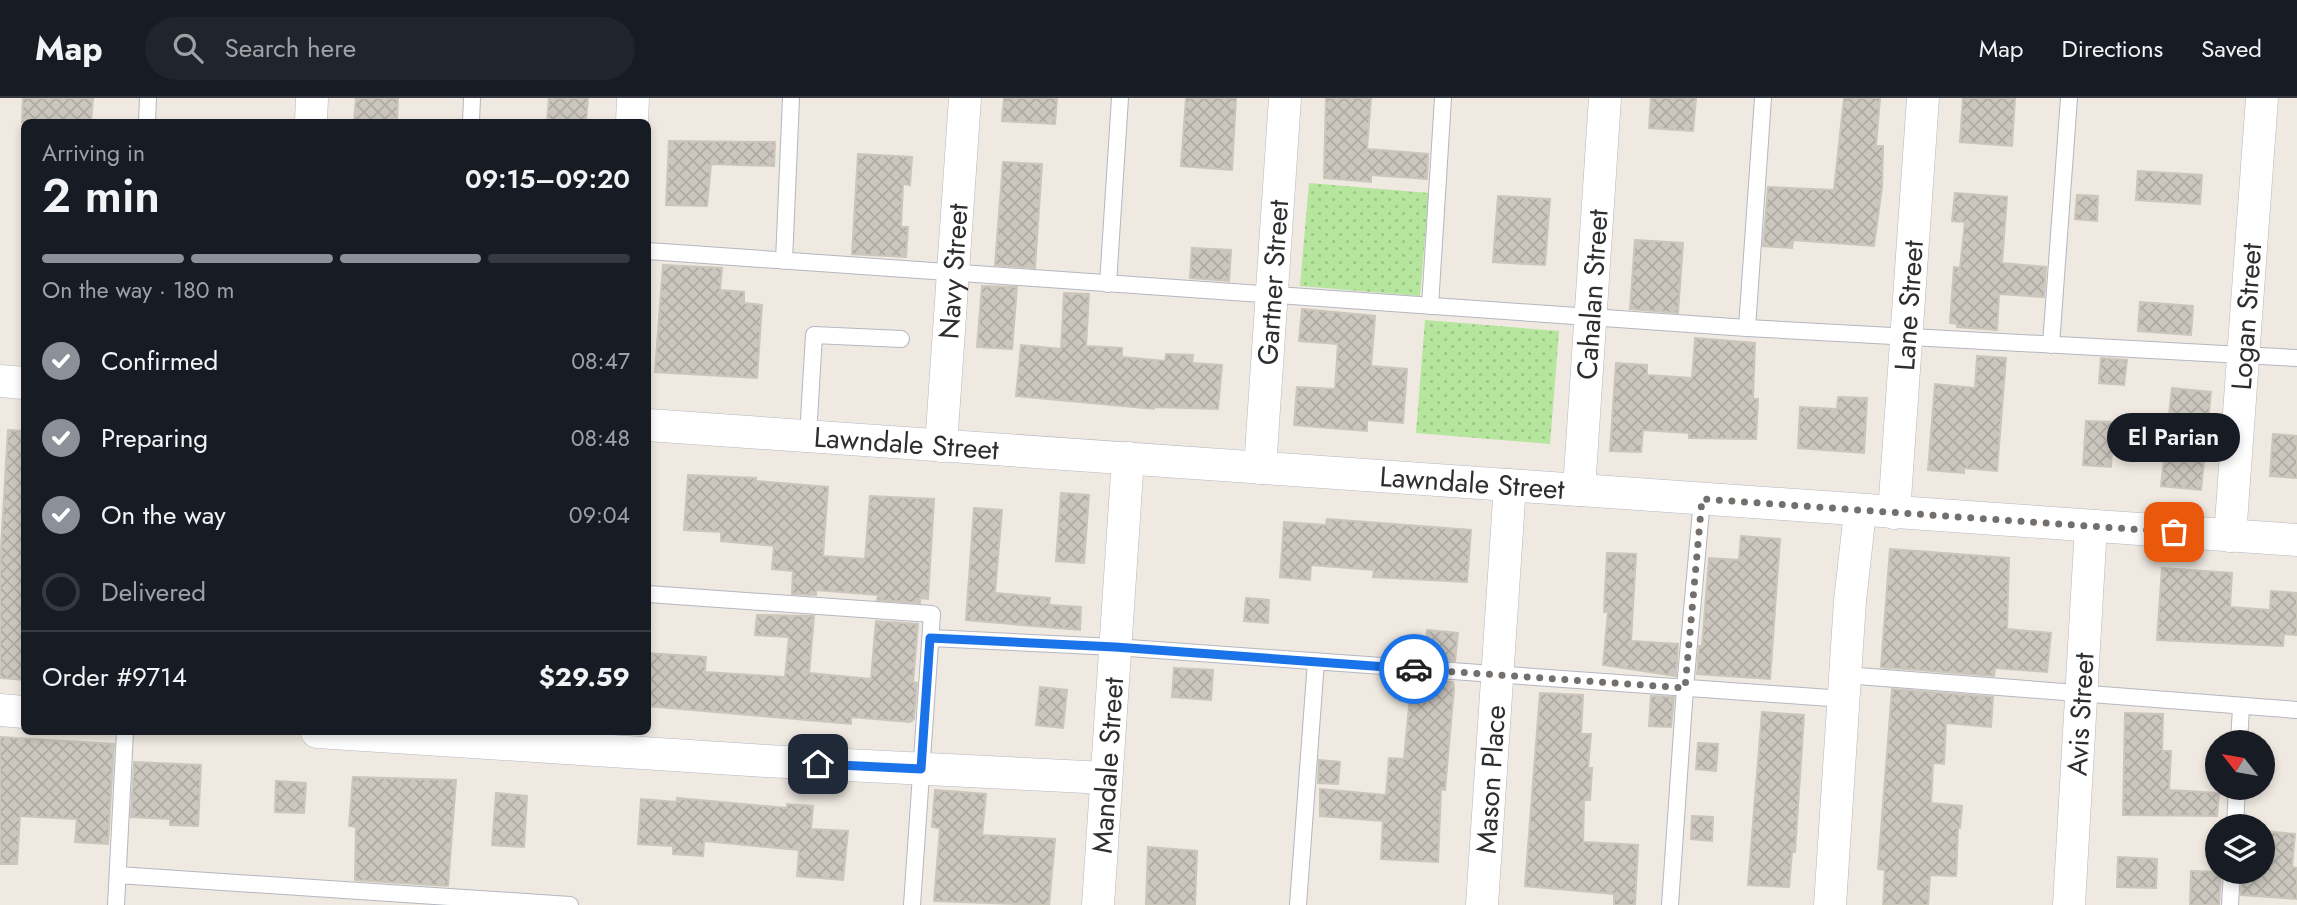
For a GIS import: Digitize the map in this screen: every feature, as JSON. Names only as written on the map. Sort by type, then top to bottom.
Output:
[{"type":"street","points":[[311,119],[312,98]]},
{"type":"street","points":[[632,119],[633,98]]},
{"type":"street","name":"Navy Street","points":[[941,446],[965,98]]},
{"type":"street","name":"Gartner Street","points":[[1260,468],[1285,98]]},
{"type":"street","name":"Cahalan Street","points":[[1579,490],[1605,98]]},
{"type":"street","name":"Lane Street","points":[[1894,513],[1923,98]]},
{"type":"street","name":"Logan Street","points":[[2230,536],[2262,98]]},
{"type":"street","points":[[0,381],[21,383]]},
{"type":"street","name":"Lawndale Street","points":[[651,425],[1860,512],[2297,540]]},
{"type":"street","name":"Mandale Street","points":[[1098,905],[1128,458]]},
{"type":"street","name":"Mason Place","points":[[1482,905],[1510,485]]},
{"type":"street","points":[[1830,905],[1860,512]]},
{"type":"street","name":"Avis Street","points":[[2069,905],[2091,526]]},
{"type":"street","points":[[0,710],[21,712]]},
{"type":"street","points":[[366,735],[1106,778]]},
{"type":"lane","points":[[147,119],[148,98]]},
{"type":"lane","points":[[471,119],[472,98]]},
{"type":"lane","points":[[784,261],[791,98]]},
{"type":"lane","points":[[1108,284],[1120,98]]},
{"type":"lane","points":[[1430,306],[1443,98]]},
{"type":"lane","points":[[1747,328],[1763,98]]},
{"type":"lane","points":[[2051,345],[2069,98]]},
{"type":"lane","points":[[651,251],[1747,328],[2297,358]]},
{"type":"lane","points":[[808,436],[814,335],[901,340]]},
{"type":"lane","points":[[1670,905],[1702,499]]},
{"type":"lane","points":[[651,594],[932,614],[912,905]]},
{"type":"lane","points":[[930,638],[1115,647],[1685,688],[1845,687],[2081,695],[2297,710]]},
{"type":"lane","points":[[1298,905],[1316,662]]},
{"type":"lane","points":[[2240,730],[2241,706]]},
{"type":"lane","points":[[116,905],[125,735]]},
{"type":"lane","points":[[118,875],[570,905]]},
{"type":"lane","points":[[2230,905],[2231,884]]},
{"type":"green space","points":[[1309,183],[1429,193],[1420,296],[1300,286]]},
{"type":"green space","points":[[1425,320],[1559,331],[1550,444],[1416,433]]},
{"type":"building","points":[[23,98],[93,98],[91,119],[22,119]]},
{"type":"building","points":[[356,98],[398,98],[397,119],[354,119]]},
{"type":"building","points":[[549,98],[588,98],[586,119],[547,119]]},
{"type":"building","points":[[1004,98],[1057,98],[1055,124],[1002,121]]},
{"type":"building","points":[[1186,98],[1236,98],[1232,170],[1181,166]]},
{"type":"building","points":[[1326,98],[1371,98],[1367,149],[1428,154],[1427,179],[1371,175],[1371,182],[1324,178]]},
{"type":"building","points":[[1651,98],[1696,98],[1693,131],[1649,128]]},
{"type":"building","points":[[1844,98],[1880,98],[1876,146],[1883,146],[1882,187],[1874,246],[1793,240],[1792,248],[1763,246],[1768,187],[1834,190]]},
{"type":"building","points":[[1963,98],[2015,98],[2012,146],[1960,142]]},
{"type":"building","points":[[669,141],[775,142],[774,166],[711,164],[707,206],[666,205]]},
{"type":"building","points":[[858,154],[912,157],[910,185],[903,184],[901,227],[908,227],[906,257],[852,254]]},
{"type":"building","points":[[1003,162],[1042,164],[1035,268],[995,265]]},
{"type":"building","points":[[2138,171],[2202,175],[2200,204],[2136,200]]},
{"type":"building","points":[[1955,193],[2007,197],[2002,263],[2046,267],[2044,297],[1999,294],[1997,330],[1957,327],[1957,324],[1950,323],[1954,267],[1960,268],[1965,222],[1952,221]]},
{"type":"building","points":[[2077,195],[2098,196],[2097,221],[2075,219]]},
{"type":"building","points":[[1498,196],[1550,199],[1545,265],[1493,262]]},
{"type":"building","points":[[1635,240],[1683,243],[1678,313],[1630,309]]},
{"type":"building","points":[[1192,248],[1231,250],[1229,281],[1190,278]]},
{"type":"building","points":[[663,265],[722,268],[720,290],[744,292],[744,303],[762,305],[757,378],[655,372]]},
{"type":"building","points":[[982,286],[1017,287],[1012,349],[977,347]]},
{"type":"building","points":[[1064,293],[1089,294],[1086,346],[1122,348],[1122,357],[1165,361],[1166,354],[1193,355],[1192,363],[1222,365],[1218,409],[1154,409],[1016,396],[1021,345],[1061,349]]},
{"type":"building","points":[[2140,302],[2193,306],[2191,335],[2138,331]]},
{"type":"building","points":[[1302,309],[1375,316],[1371,366],[1407,369],[1403,423],[1367,420],[1367,431],[1294,425],[1297,387],[1335,389],[1338,344],[1299,341]]},
{"type":"building","points":[[1695,338],[1755,343],[1753,399],[1758,399],[1756,439],[1689,438],[1689,433],[1643,430],[1641,452],[1610,451],[1616,363],[1647,365],[1647,375],[1692,378]]},
{"type":"building","points":[[1977,356],[2006,358],[1997,471],[1964,468],[1964,473],[1928,470],[1935,384],[1975,388]]},
{"type":"building","points":[[2101,358],[2127,360],[2124,385],[2099,383]]},
{"type":"building","points":[[2172,388],[2211,392],[2201,490],[2161,486]]},
{"type":"building","points":[[1838,397],[1867,398],[1864,453],[1798,448],[1800,407],[1837,409]]},
{"type":"building","points":[[2086,421],[2114,422],[2111,467],[2083,465]]},
{"type":"building","points":[[8,430],[21,431],[21,680],[0,678],[0,565]]},
{"type":"building","points":[[2273,434],[2297,436],[2297,478],[2270,476]]},
{"type":"building","points":[[688,475],[756,478],[756,481],[828,487],[823,556],[865,559],[870,496],[934,499],[928,599],[920,598],[920,603],[877,600],[878,595],[816,590],[816,595],[792,594],[793,571],[772,569],[774,546],[721,541],[721,532],[684,530]]},
{"type":"building","points":[[1061,493],[1089,495],[1084,563],[1056,561]]},
{"type":"building","points":[[974,508],[1002,510],[995,593],[1050,598],[1049,605],[1081,607],[1080,630],[966,620]]},
{"type":"building","points":[[1327,519],[1471,530],[1467,582],[1373,577],[1374,570],[1311,565],[1310,580],[1280,577],[1284,522],[1326,525]]},
{"type":"building","points":[[1741,536],[1780,539],[1770,679],[1697,674],[1709,558],[1739,560]]},
{"type":"building","points":[[1890,549],[2009,558],[2007,629],[2051,633],[2047,672],[1995,668],[1994,676],[1881,667]]},
{"type":"building","points":[[1607,553],[1636,554],[1631,641],[1678,644],[1676,676],[1603,665],[1608,612],[1604,612]]},
{"type":"building","points":[[2162,568],[2232,573],[2230,607],[2270,610],[2271,591],[2297,593],[2297,635],[2284,634],[2283,646],[2157,640]]},
{"type":"building","points":[[1246,598],[1269,600],[1268,623],[1244,621]]},
{"type":"building","points":[[757,615],[814,616],[809,673],[871,679],[876,621],[918,624],[913,682],[917,683],[914,719],[910,722],[851,717],[851,724],[651,706],[651,653],[706,657],[705,672],[785,677],[789,637],[755,635]]},
{"type":"building","points":[[1427,630],[1458,633],[1455,661],[1424,659]]},
{"type":"building","points":[[1174,668],[1213,670],[1211,700],[1172,697]]},
{"type":"building","points":[[1422,679],[1453,682],[1454,688],[1445,790],[1441,789],[1438,862],[1381,859],[1383,821],[1320,816],[1320,789],[1386,795],[1389,758],[1404,759],[1411,685],[1422,686]]},
{"type":"building","points":[[1040,687],[1067,690],[1063,728],[1036,725]]},
{"type":"building","points":[[1892,689],[1993,697],[1991,727],[1946,723],[1944,764],[1933,763],[1931,803],[1962,806],[1958,828],[1956,876],[1930,875],[1928,905],[1883,905],[1885,870],[1878,869]]},
{"type":"building","points":[[1540,693],[1583,695],[1581,734],[1591,734],[1588,768],[1592,768],[1590,800],[1584,800],[1583,842],[1638,845],[1635,905],[1614,905],[1614,894],[1525,886]]},
{"type":"building","points":[[1651,696],[1674,697],[1671,727],[1649,726]]},
{"type":"building","points":[[1762,712],[1804,715],[1795,852],[1792,852],[1789,887],[1748,885]]},
{"type":"building","points":[[2125,713],[2163,714],[2162,751],[2171,751],[2169,790],[2205,792],[2205,800],[2218,800],[2217,814],[2123,815]]},
{"type":"building","points":[[0,737],[114,744],[108,844],[75,842],[77,819],[20,816],[17,864],[0,864]]},
{"type":"building","points":[[1698,743],[1718,744],[1716,771],[1696,769]]},
{"type":"building","points":[[1319,760],[1340,762],[1338,784],[1318,783]]},
{"type":"building","points":[[134,762],[201,765],[198,826],[170,825],[170,819],[131,817]]},
{"type":"building","points":[[353,777],[456,780],[448,886],[355,880],[356,827],[349,826]]},
{"type":"building","points":[[276,781],[306,783],[304,813],[275,812]]},
{"type":"building","points":[[935,790],[986,794],[982,835],[1055,839],[1049,905],[934,901],[940,828],[932,827]]},
{"type":"building","points":[[496,793],[527,796],[524,847],[492,845]]},
{"type":"building","points":[[677,798],[787,808],[787,804],[813,806],[811,829],[848,831],[843,880],[797,876],[799,850],[704,841],[703,856],[673,854],[673,846],[638,844],[641,799],[677,802]]},
{"type":"building","points":[[1692,816],[1713,817],[1712,841],[1691,839]]},
{"type":"building","points":[[2275,832],[2295,834],[2292,867],[2297,868],[2297,899],[2241,895],[2242,884],[2275,884]]},
{"type":"building","points":[[1148,847],[1197,851],[1195,905],[1146,905]]},
{"type":"building","points":[[2118,857],[2157,859],[2156,888],[2117,887]]},
{"type":"building","points":[[2191,871],[2205,871],[2205,884],[2220,884],[2219,905],[2190,905]]},
{"type":"way so far","points":[[1414,669],[1685,688],[1702,499],[2174,532]]},
{"type":"place","name":"El Parian","points":[[2174,532]]},
{"type":"route","points":[[818,764],[921,769],[930,638],[1115,647],[1414,669]]}]
